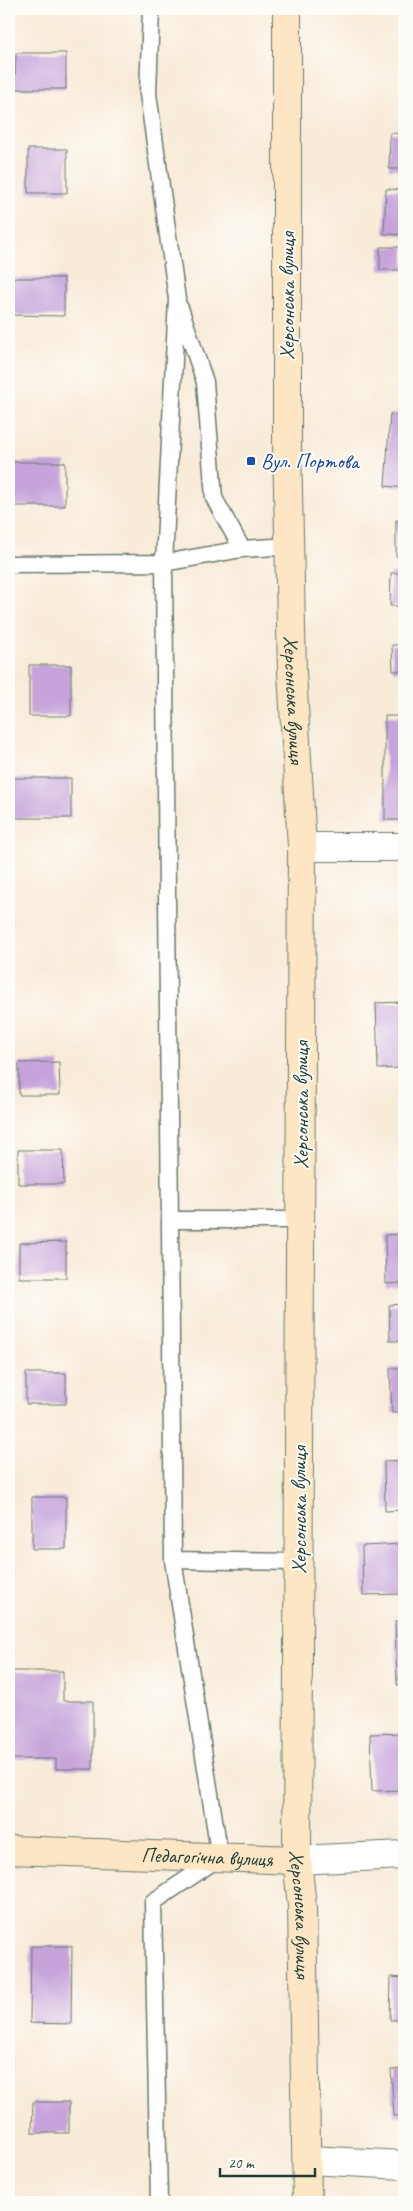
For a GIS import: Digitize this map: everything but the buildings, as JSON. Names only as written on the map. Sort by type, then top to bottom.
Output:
[{"type":"main road","name":"Херсонська вулиця","points":[[287,9],[287,446],[291,546],[292,672],[302,847],[297,1860],[302,1906],[308,2160],[307,2202]]},
{"type":"main road","name":"Педагогічна вулиця","points":[[9,1850],[297,1860]]},
{"type":"street","points":[[302,847],[404,847]]},
{"type":"street","name":"Педагогічна вулиця","points":[[297,1860],[404,1855]]},
{"type":"street","points":[[308,2160],[404,2165]]},
{"type":"lane","points":[[151,9],[148,94],[177,299],[205,382],[214,498],[242,549]]},
{"type":"lane","points":[[160,2202],[153,1902],[220,1857],[173,1560],[164,563],[177,299]]},
{"type":"lane","points":[[9,564],[164,563],[242,549],[291,546]]},
{"type":"lane","points":[[170,1220],[300,1220]]},
{"type":"lane","points":[[173,1560],[299,1562]]},
{"type":"place","name":"Вул. Портова","points":[[251,461]]}]
